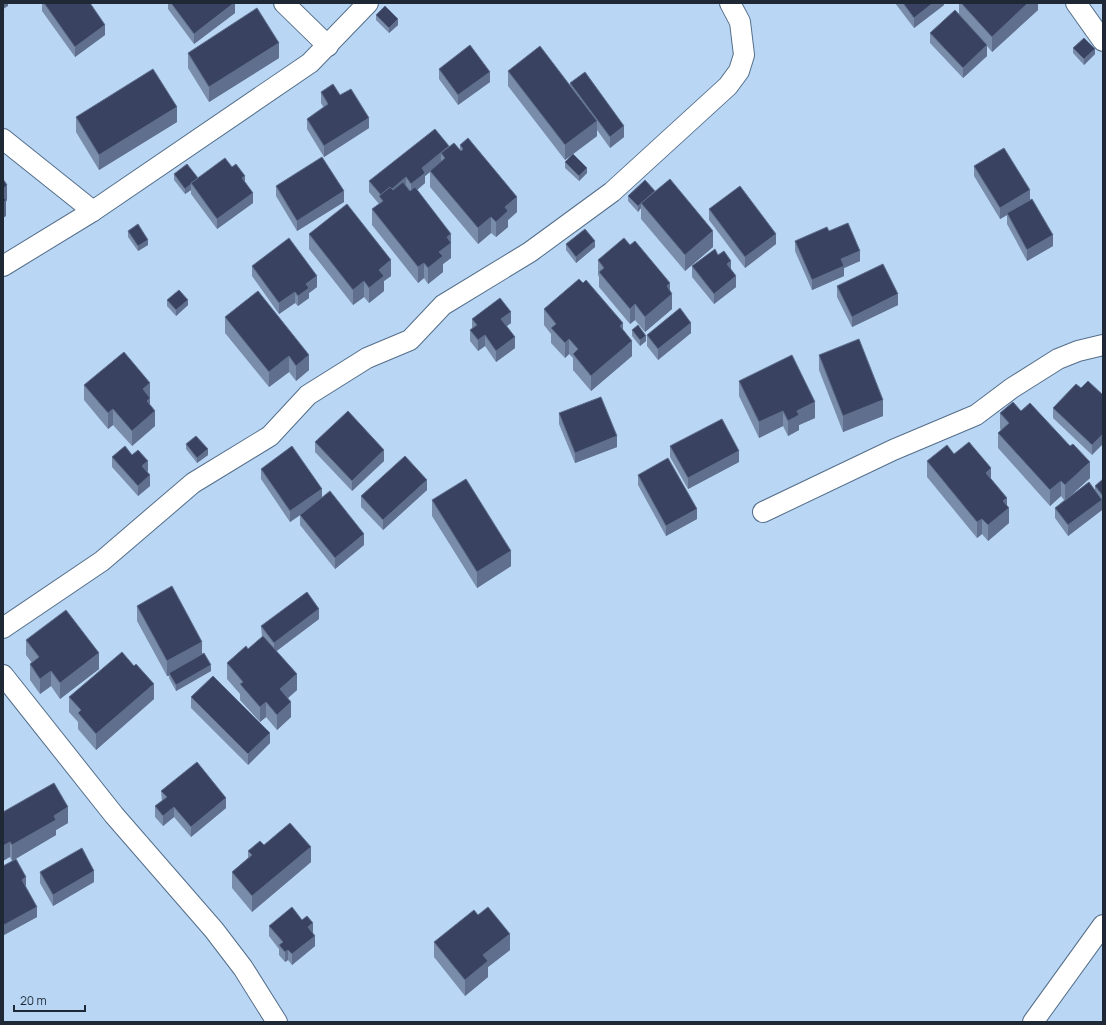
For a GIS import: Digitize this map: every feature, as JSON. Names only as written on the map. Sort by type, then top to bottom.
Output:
[{"type":"street","points":[[284,3],[328,46]]},
{"type":"street","points":[[3,266],[93,211],[310,63],[368,3]]},
{"type":"street","points":[[3,628],[102,561],[193,483],[270,436],[308,395],[367,358],[410,340],[444,306],[530,252],[612,192],[728,86],[739,71],[744,55],[740,22],[730,3]]},
{"type":"street","points":[[1076,3],[1103,41]]},
{"type":"street","points":[[3,139],[93,211]]},
{"type":"street","points":[[764,512],[894,450],[976,414],[1012,388],[1058,359],[1078,351],[1103,345]]},
{"type":"street","points":[[3,675],[114,816],[214,930],[243,968],[277,1022]]},
{"type":"street","points":[[1033,1022],[1103,925]]},
{"type":"building","points":[[44,3],[90,3],[105,25],[75,47]]},
{"type":"building","points":[[171,3],[234,3],[194,34]]},
{"type":"building","points":[[903,3],[933,3],[914,18]]},
{"type":"building","points":[[961,3],[1028,3],[992,37]]},
{"type":"building","points":[[385,6],[398,19],[389,28],[376,15]]},
{"type":"building","points":[[257,8],[279,43],[209,87],[188,53]]},
{"type":"building","points":[[955,10],[987,45],[963,68],[930,33]]},
{"type":"building","points":[[1084,38],[1095,49],[1084,59],[1073,48]]},
{"type":"building","points":[[470,45],[490,72],[458,95],[439,69]]},
{"type":"building","points":[[540,46],[597,121],[565,145],[508,71]]},
{"type":"building","points":[[153,69],[177,107],[99,155],[76,117]]},
{"type":"building","points":[[585,72],[624,126],[610,137],[570,83]]},
{"type":"building","points":[[333,84],[340,95],[351,89],[369,118],[324,146],[307,119],[328,104],[321,92]]},
{"type":"building","points":[[435,129],[449,146],[422,168],[425,173],[411,184],[406,177],[392,189],[390,187],[381,195],[369,181]]},
{"type":"building","points":[[468,138],[517,197],[505,207],[508,211],[496,222],[491,217],[478,228],[430,171],[445,158],[441,153],[454,143],[461,151],[463,149],[460,145]]},
{"type":"building","points":[[1004,148],[1030,190],[1000,208],[974,166]]},
{"type":"building","points":[[573,154],[587,168],[579,176],[565,162]]},
{"type":"building","points":[[322,157],[344,191],[297,221],[276,186]]},
{"type":"building","points":[[225,158],[232,167],[236,164],[245,176],[242,178],[253,193],[217,219],[191,183]]},
{"type":"building","points":[[187,164],[198,178],[185,189],[174,174]]},
{"type":"building","points":[[3,179],[7,185],[3,189]]},
{"type":"building","points":[[670,179],[713,231],[685,255],[641,203]]},
{"type":"building","points":[[645,180],[655,191],[638,206],[628,196]]},
{"type":"building","points":[[403,182],[410,191],[415,187],[451,234],[447,237],[451,243],[439,252],[443,256],[428,268],[424,263],[418,267],[372,209],[383,201],[379,196],[390,187],[393,190]]},
{"type":"building","points":[[740,186],[776,234],[745,257],[709,209]]},
{"type":"building","points":[[1032,199],[1053,235],[1027,250],[1007,213]]},
{"type":"building","points":[[347,204],[391,260],[379,270],[384,276],[369,288],[364,281],[353,290],[309,234]]},
{"type":"building","points":[[848,223],[860,251],[841,259],[844,266],[812,280],[795,241],[827,227],[829,231]]},
{"type":"building","points":[[138,224],[148,240],[138,246],[128,231]]},
{"type":"building","points":[[585,229],[595,241],[576,257],[566,244]]},
{"type":"building","points":[[289,238],[317,276],[306,284],[309,288],[298,296],[295,292],[279,303],[252,266]]},
{"type":"building","points":[[624,238],[630,245],[635,241],[670,283],[667,286],[672,294],[645,317],[635,304],[630,309],[599,272],[604,268],[598,260]]},
{"type":"building","points":[[715,249],[718,255],[724,251],[731,261],[727,264],[736,276],[714,294],[692,266]]},
{"type":"building","points":[[883,264],[898,294],[852,317],[837,286]]},
{"type":"building","points":[[579,279],[583,283],[586,280],[623,323],[620,326],[632,341],[591,376],[573,354],[578,349],[569,339],[565,343],[551,328],[556,324],[544,309]]},
{"type":"building","points":[[179,290],[188,300],[176,310],[167,300]]},
{"type":"building","points":[[258,291],[309,355],[296,366],[289,356],[269,372],[225,317]]},
{"type":"building","points":[[500,298],[511,312],[501,319],[515,337],[496,351],[485,335],[478,340],[470,330],[477,325],[472,319]]},
{"type":"building","points":[[680,308],[691,323],[658,349],[647,335]]},
{"type":"building","points":[[638,325],[646,336],[640,340],[632,330]]},
{"type":"building","points":[[859,339],[883,400],[843,416],[819,355]]},
{"type":"building","points":[[124,352],[150,383],[143,389],[150,398],[147,401],[155,411],[132,431],[113,409],[108,413],[84,385]]},
{"type":"building","points":[[792,355],[815,402],[797,411],[799,415],[788,421],[783,411],[759,422],[739,381]]},
{"type":"building","points":[[1088,381],[1103,395],[1103,434],[1092,445],[1053,408],[1076,384],[1081,388]]},
{"type":"building","points":[[601,397],[617,436],[575,453],[559,413]]},
{"type":"building","points":[[1013,402],[1021,411],[1030,403],[1070,446],[1073,444],[1090,462],[1065,485],[1061,481],[1050,490],[998,433],[1009,423],[1000,413]]},
{"type":"building","points":[[348,411],[384,450],[352,481],[315,442]]},
{"type":"building","points":[[722,419],[739,451],[688,478],[670,446]]},
{"type":"building","points":[[196,436],[208,449],[197,458],[186,444]]},
{"type":"building","points":[[969,442],[991,468],[986,473],[1007,498],[1003,501],[1009,508],[988,525],[982,519],[977,522],[927,461],[947,445],[954,454]]},
{"type":"building","points":[[125,446],[132,455],[138,450],[148,461],[142,466],[150,475],[138,486],[112,457]]},
{"type":"building","points":[[292,446],[322,489],[290,511],[261,469]]},
{"type":"building","points":[[405,456],[427,480],[383,520],[361,496]]},
{"type":"building","points":[[668,458],[697,509],[666,526],[638,475]]},
{"type":"building","points":[[466,479],[511,551],[477,572],[432,500]]},
{"type":"building","points":[[1103,479],[1103,496],[1095,486]]},
{"type":"building","points":[[1089,482],[1102,500],[1068,525],[1055,508]]},
{"type":"building","points":[[330,491],[364,534],[335,558],[300,515]]},
{"type":"building","points":[[172,586],[202,642],[167,661],[137,606]]},
{"type":"building","points":[[307,592],[319,609],[274,643],[261,626]]},
{"type":"building","points":[[66,610],[99,653],[60,683],[51,671],[40,679],[30,664],[39,657],[26,640]]},
{"type":"building","points":[[263,636],[297,674],[280,689],[291,702],[277,715],[266,702],[260,707],[240,684],[243,682],[227,663],[246,646],[248,649]]},
{"type":"building","points":[[122,652],[134,666],[136,664],[154,684],[96,734],[78,713],[81,710],[69,697]]},
{"type":"building","points":[[204,653],[211,665],[176,685],[169,673]]},
{"type":"building","points":[[213,676],[270,733],[248,754],[191,697]]},
{"type":"building","points":[[197,762],[226,798],[191,827],[174,807],[163,816],[155,806],[167,797],[161,791]]},
{"type":"building","points":[[54,783],[68,807],[54,816],[56,820],[12,845],[10,842],[3,846],[3,812]]},
{"type":"building","points":[[290,823],[311,847],[252,896],[232,872],[252,855],[248,851],[260,841],[264,845]]},
{"type":"building","points":[[82,848],[94,871],[53,895],[40,872]]},
{"type":"building","points":[[16,859],[26,877],[22,880],[37,907],[4,925],[3,866]]},
{"type":"building","points":[[292,907],[302,920],[307,916],[313,923],[308,927],[315,936],[292,954],[288,950],[285,952],[279,945],[283,942],[269,926]]},
{"type":"building","points":[[488,907],[510,934],[483,955],[488,961],[465,980],[434,942],[474,910],[478,915]]}]
